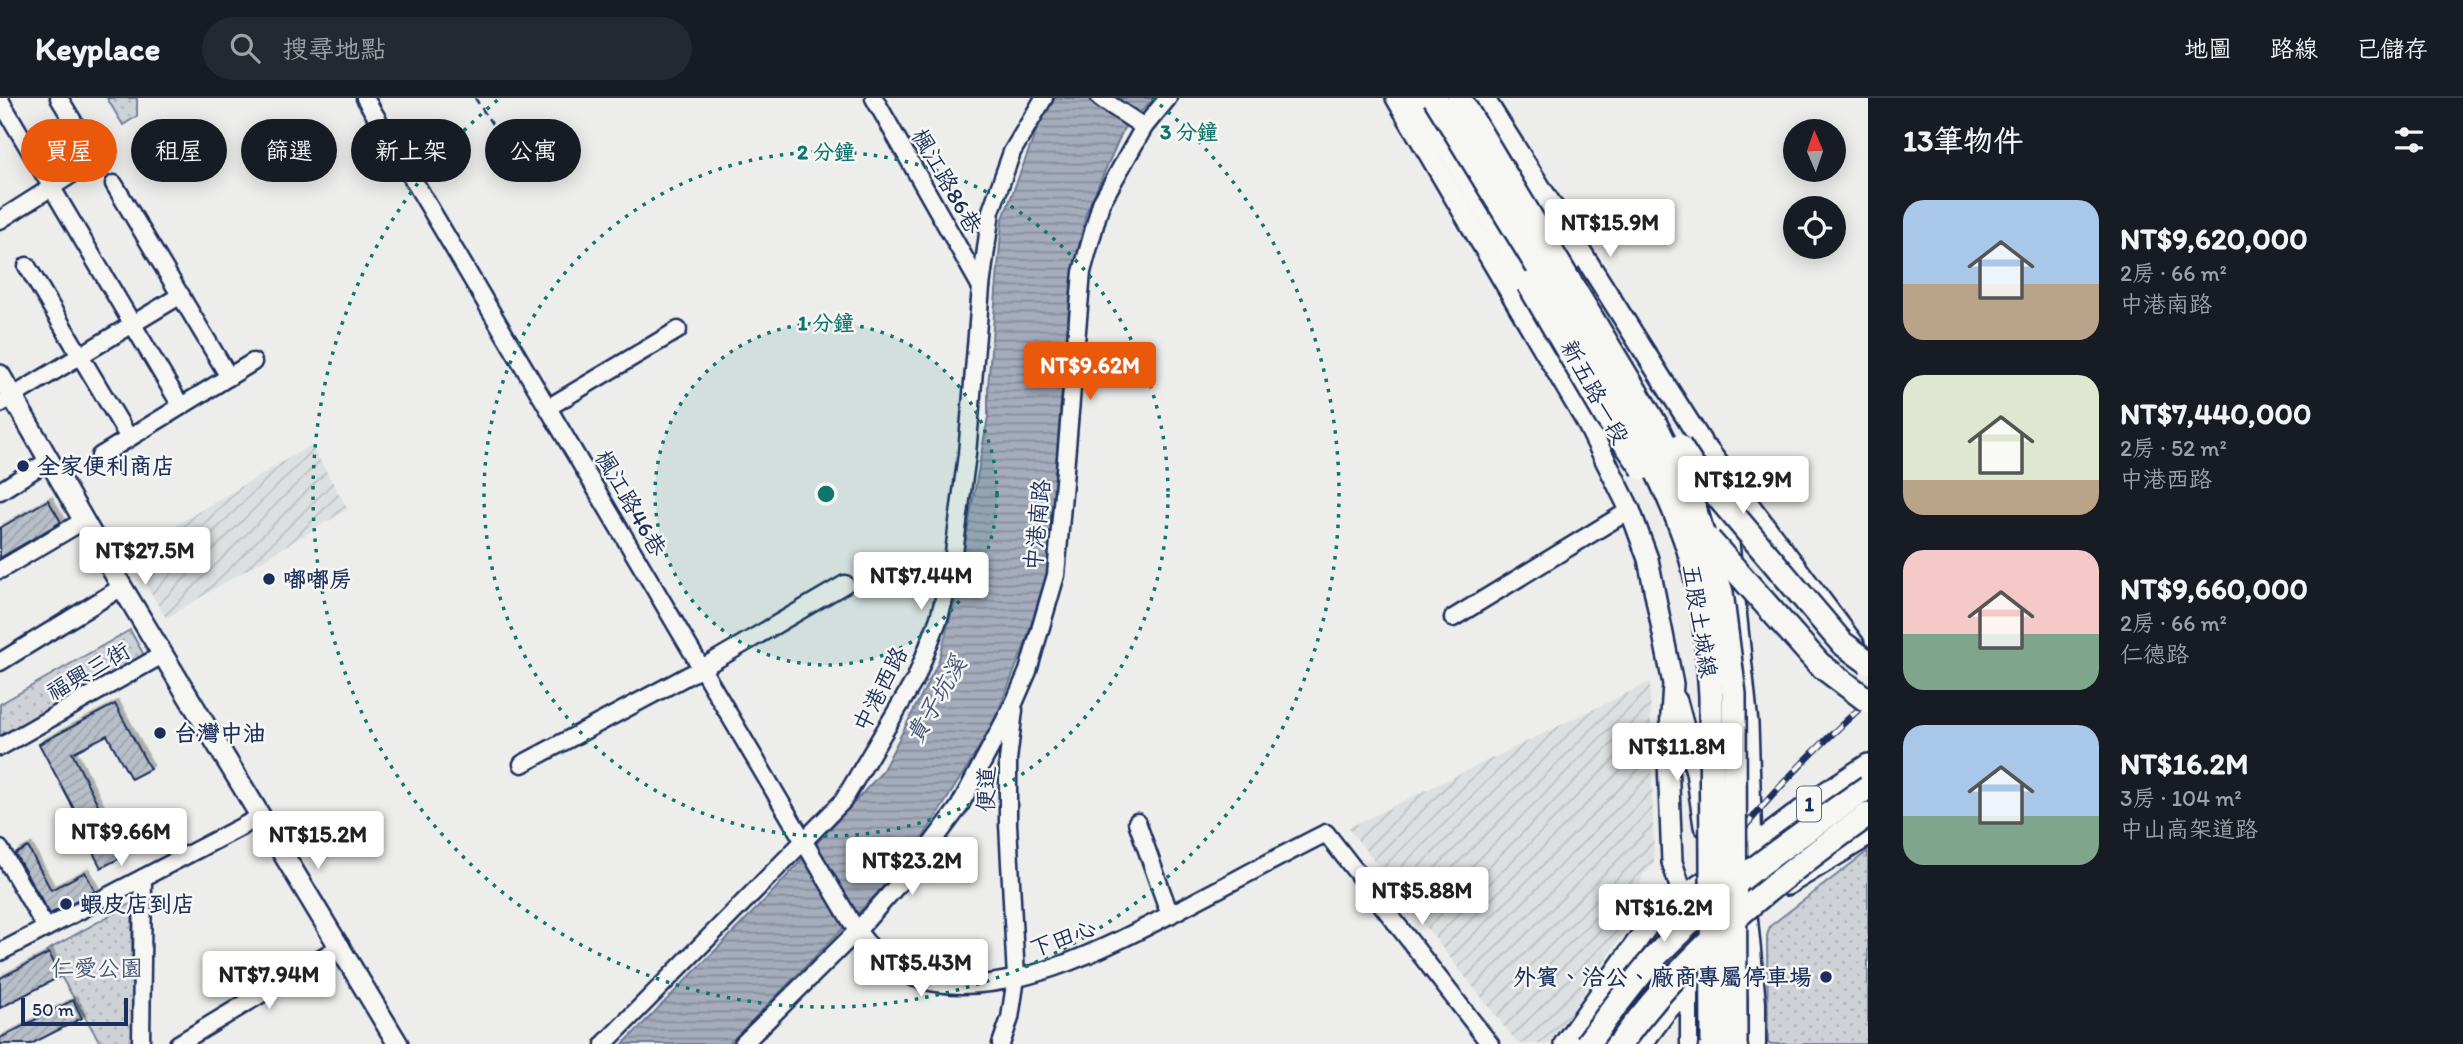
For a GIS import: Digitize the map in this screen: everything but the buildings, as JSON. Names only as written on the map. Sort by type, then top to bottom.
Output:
[{"type":"highway","points":[[1410,98],[1448,146],[1606,416],[1639,464],[1819,664],[1868,701]]},
{"type":"highway","name":"五股土城線","points":[[1435,98],[1622,404],[1658,473],[1689,552],[1701,597],[1708,645],[1711,696],[1713,1044]]},
{"type":"highway","name":"五股土城線","points":[[1460,98],[1655,424],[1689,493],[1721,592],[1734,694],[1735,1044]]},
{"type":"highway","points":[[1473,98],[1486,124],[1571,258],[1647,394],[1692,466],[1842,643],[1868,663]]},
{"type":"highway","name":"1","points":[[1587,1044],[1615,1004],[1657,956],[1705,909],[1757,865],[1868,787]]},
{"type":"highway","name":"1","points":[[1619,1044],[1666,986],[1705,945],[1772,885],[1868,815]]},
{"type":"main road","name":"新五路一段","points":[[1396,98],[1587,424],[1630,510],[1647,559],[1673,684],[1668,761],[1672,862],[1683,896],[1684,952],[1689,989]]},
{"type":"main road","points":[[1484,98],[1701,441],[1868,663]]},
{"type":"main road","points":[[0,375],[4,397],[48,461],[162,655],[398,1044]]},
{"type":"main road","points":[[1643,1044],[1665,1013],[1689,989],[1748,909],[1752,847],[1748,724],[1729,543],[1701,441]]},
{"type":"main road","points":[[1838,620],[1868,639]]},
{"type":"main road","points":[[1673,684],[1696,772],[1712,876],[1684,952]]},
{"type":"main road","name":"1","points":[[1564,1044],[1656,916],[1821,795],[1868,764]]},
{"type":"main road","points":[[1603,1044],[1632,1003],[1684,952],[1718,927],[1868,836]]},
{"type":"main road","points":[[1712,876],[1748,909]]},
{"type":"street","points":[[0,220],[96,159],[59,98]]},
{"type":"street","name":"楓江路46巷","points":[[365,98],[854,927]]},
{"type":"street","name":"楓江路86巷","points":[[874,98],[981,287]]},
{"type":"street","name":"中港西路","points":[[604,1044],[806,845],[850,791],[916,678],[939,618],[952,568],[967,454],[981,287],[991,211],[1012,152],[1044,98]]},
{"type":"street","points":[[1100,98],[1139,125]]},
{"type":"street","name":"中港南路","points":[[743,1044],[918,862],[959,807],[1015,701],[1028,671],[1056,575],[1082,272],[1101,203],[1139,125],[1168,98]]},
{"type":"street","points":[[0,100],[181,407]]},
{"type":"street","points":[[114,184],[229,377]]},
{"type":"street","points":[[27,266],[129,438]]},
{"type":"street","points":[[4,397],[80,356],[181,295]]},
{"type":"street","points":[[548,407],[678,330]]},
{"type":"street","points":[[100,456],[253,362]]},
{"type":"street","points":[[0,491],[48,461]]},
{"type":"street","points":[[1454,618],[1630,510]]},
{"type":"street","points":[[0,570],[83,521]]},
{"type":"street","points":[[522,764],[702,667],[845,584]]},
{"type":"street","points":[[0,662],[122,587]]},
{"type":"street","name":"福興三街","points":[[0,747],[162,655]]},
{"type":"street","name":"便道","points":[[1001,1044],[1010,1018],[1016,978],[1008,824],[1009,760],[1015,701]]},
{"type":"street","points":[[0,952],[260,817]]},
{"type":"street","points":[[1137,822],[1170,915]]},
{"type":"street","name":"下田心","points":[[854,927],[886,962],[923,981],[965,985],[1016,978],[1107,947],[1326,832],[1428,973],[1490,1044]]},
{"type":"street","points":[[0,849],[46,928]]},
{"type":"street","points":[[141,1044],[143,878]]},
{"type":"street","points":[[1748,909],[1757,1003],[1757,1044]]},
{"type":"street","points":[[178,1044],[341,946]]},
{"type":"street","points":[[1689,989],[1689,1044]]},
{"type":"path","points":[[475,98],[489,119]]},
{"type":"shaded area","points":[[311,445],[348,509],[166,618],[127,554]]},
{"type":"shaded area","points":[[1650,682],[1654,863],[1643,875],[1637,894],[1637,912],[1550,1044],[1518,1044],[1348,828]]},
{"type":"green space","points":[[107,98],[137,98],[137,116],[123,125]]},
{"type":"green space","points":[[130,630],[145,657],[0,738],[0,704]]},
{"type":"green space","points":[[1868,851],[1868,1044],[1768,1044],[1767,936],[1770,926]]},
{"type":"green space","name":"仁愛公園","points":[[132,903],[133,1044],[101,1044],[46,951]]},
{"type":"water","name":"貴子坑溪","points":[[1055,98],[1155,98],[1124,128],[1086,213],[1071,283],[1047,573],[1024,647],[991,729],[907,863],[729,1044],[623,1044],[766,899],[882,772],[938,663],[954,604],[988,417],[988,386],[1002,221],[1040,121]]},
{"type":"railway","points":[[1598,1044],[1682,912],[1729,846],[1786,781],[1868,701]]},
{"type":"place","name":"全家便利商店","points":[[23,466]]},
{"type":"place","name":"嘟嘟房","points":[[269,579]]},
{"type":"place","name":"台灣中油","points":[[160,733]]},
{"type":"place","name":"蝦皮店到店","points":[[66,904]]},
{"type":"place","name":"外賓、洽公、廠商專屬停車場","points":[[1826,977]]}]
